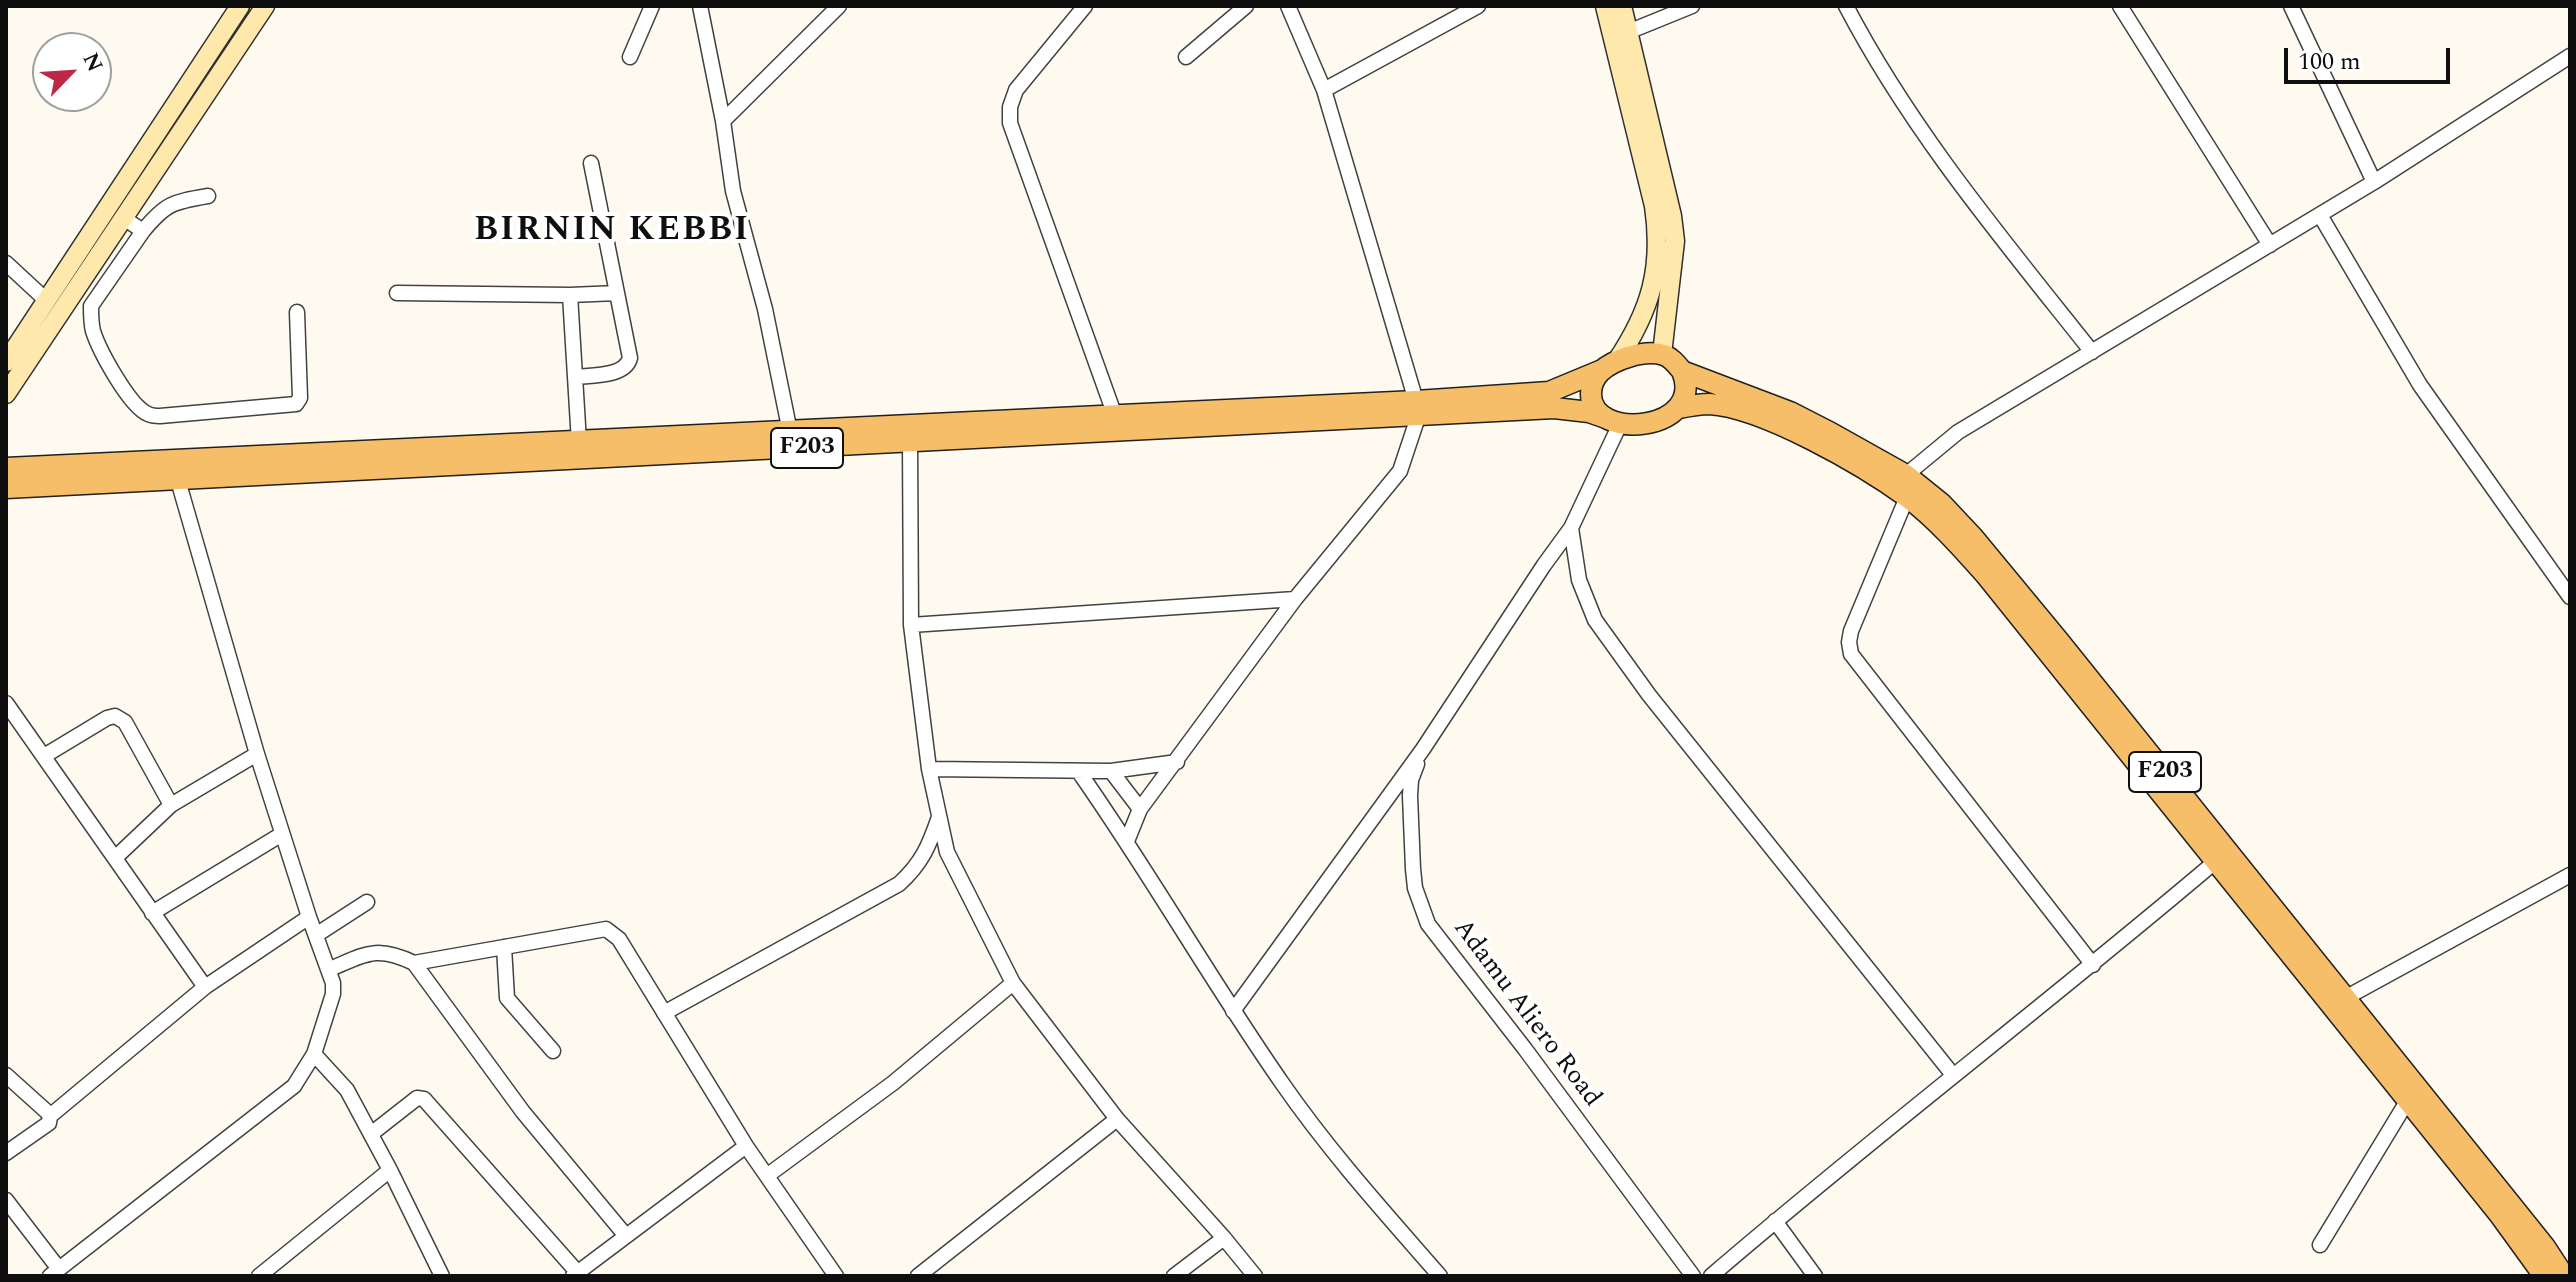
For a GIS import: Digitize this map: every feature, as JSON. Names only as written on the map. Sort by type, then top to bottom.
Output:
[{"type":"main road","points":[[1662,354],[1671,359],[1686,379],[1686,392],[1679,408],[1665,417],[1647,422],[1613,421],[1595,407],[1591,399],[1593,383],[1609,366],[1639,355],[1662,354]]},
{"type":"main road","name":"F203","points":[[6,488],[910,442],[1417,409],[1549,392],[1609,366]]},
{"type":"main road","name":"F203","points":[[1682,371],[1790,412],[1906,475],[1942,504],[1973,537],[2347,997],[2544,1276]]},
{"type":"main road","name":"F203","points":[[1679,408],[1718,405],[1774,423],[1847,459],[1907,497],[1937,523],[1985,574],[2216,861],[2545,1247],[2564,1276]]},
{"type":"main road","name":"F203","points":[[6,468],[1115,416],[1554,408],[1589,412],[1613,421]]},
{"type":"street","points":[[6,362],[240,6]]},
{"type":"street","points":[[6,394],[265,6]]},
{"type":"street","points":[[630,57],[652,6]]},
{"type":"street","points":[[700,6],[723,121],[733,191],[765,309],[790,432]]},
{"type":"street","points":[[723,121],[839,6]]},
{"type":"street","points":[[1085,6],[1016,90],[1010,107],[1010,123],[1115,416]]},
{"type":"street","points":[[1186,57],[1246,6]]},
{"type":"street","points":[[1127,841],[1140,809],[1295,599],[1400,471],[1417,409],[1324,90],[1288,6]]},
{"type":"street","points":[[1324,90],[1478,6]]},
{"type":"street","points":[[1605,6],[1658,232],[1658,255],[1642,320],[1609,366]]},
{"type":"street","points":[[1622,6],[1672,216],[1675,241],[1662,354]]},
{"type":"street","points":[[1628,32],[1692,6]]},
{"type":"street","points":[[1846,6],[1883,70],[1954,177],[2092,352]]},
{"type":"street","points":[[2120,6],[2270,245]]},
{"type":"street","points":[[2291,6],[2374,182]]},
{"type":"street","points":[[1906,475],[1958,432],[2374,182],[2570,56]]},
{"type":"street","points":[[575,377],[622,370],[630,358],[591,163]]},
{"type":"street","points":[[208,196],[177,201],[158,212],[91,306],[94,334],[133,403],[148,414],[160,416],[296,404],[300,398],[297,312]]},
{"type":"street","points":[[108,207],[143,231]]},
{"type":"street","points":[[2320,215],[2420,385],[2570,597]]},
{"type":"street","points":[[6,263],[47,301]]},
{"type":"street","points":[[397,293],[617,293]]},
{"type":"street","points":[[570,295],[579,442]]},
{"type":"street","points":[[1233,1011],[1423,749],[1571,528],[1613,421]]},
{"type":"street","points":[[910,442],[911,625],[929,769],[947,852],[1013,983],[1117,1119],[1255,1276]]},
{"type":"street","points":[[6,1200],[54,1273],[294,1086],[314,1054],[333,994],[330,969],[309,917],[257,754],[177,477]]},
{"type":"street","points":[[1907,497],[1851,631],[1851,654],[2093,965]]},
{"type":"street","points":[[1571,528],[1579,580],[1595,620],[1649,695],[1953,1075]]},
{"type":"street","points":[[911,625],[1295,599]]},
{"type":"street","points":[[6,703],[205,987]]},
{"type":"street","points":[[44,756],[115,716],[125,722],[171,805]]},
{"type":"street","name":"Adamu Aliero Road","points":[[1423,749],[1411,780],[1411,829],[1415,888],[1428,924],[1693,1276]]},
{"type":"street","points":[[115,858],[171,805],[257,754]]},
{"type":"street","points":[[929,769],[1079,772],[1177,762]]},
{"type":"street","points":[[1111,771],[1140,809]]},
{"type":"street","points":[[1079,772],[1127,841],[1283,1085],[1334,1154],[1440,1276]]},
{"type":"street","points":[[664,1013],[899,884],[915,869],[928,849],[939,817]]},
{"type":"street","points":[[152,913],[282,834]]},
{"type":"street","points":[[1711,1276],[2216,861]]},
{"type":"street","points":[[2347,997],[2570,875]]},
{"type":"street","points":[[316,935],[367,902]]},
{"type":"street","points":[[6,1153],[49,1123],[50,1116],[205,987],[309,917]]},
{"type":"street","points":[[414,963],[606,929],[619,939],[746,1146],[836,1276]]},
{"type":"street","points":[[504,947],[507,998],[553,1051]]},
{"type":"street","points":[[330,969],[374,951],[398,955],[414,963],[523,1112],[626,1236]]},
{"type":"street","points":[[768,1175],[893,1083],[1013,983]]},
{"type":"street","points":[[314,1054],[347,1090],[442,1276]]},
{"type":"street","points":[[6,1075],[50,1116]]},
{"type":"street","points":[[2320,1245],[2413,1094]]},
{"type":"street","points":[[371,1134],[417,1098],[424,1099],[575,1274],[746,1146]]},
{"type":"street","points":[[918,1276],[1117,1119]]},
{"type":"street","points":[[259,1276],[390,1170]]},
{"type":"street","points":[[1775,1221],[1815,1276]]},
{"type":"street","points":[[1174,1276],[1224,1238]]},
{"type":"district","name":"BIRNIN KEBBI","points":[[612,232]]}]
